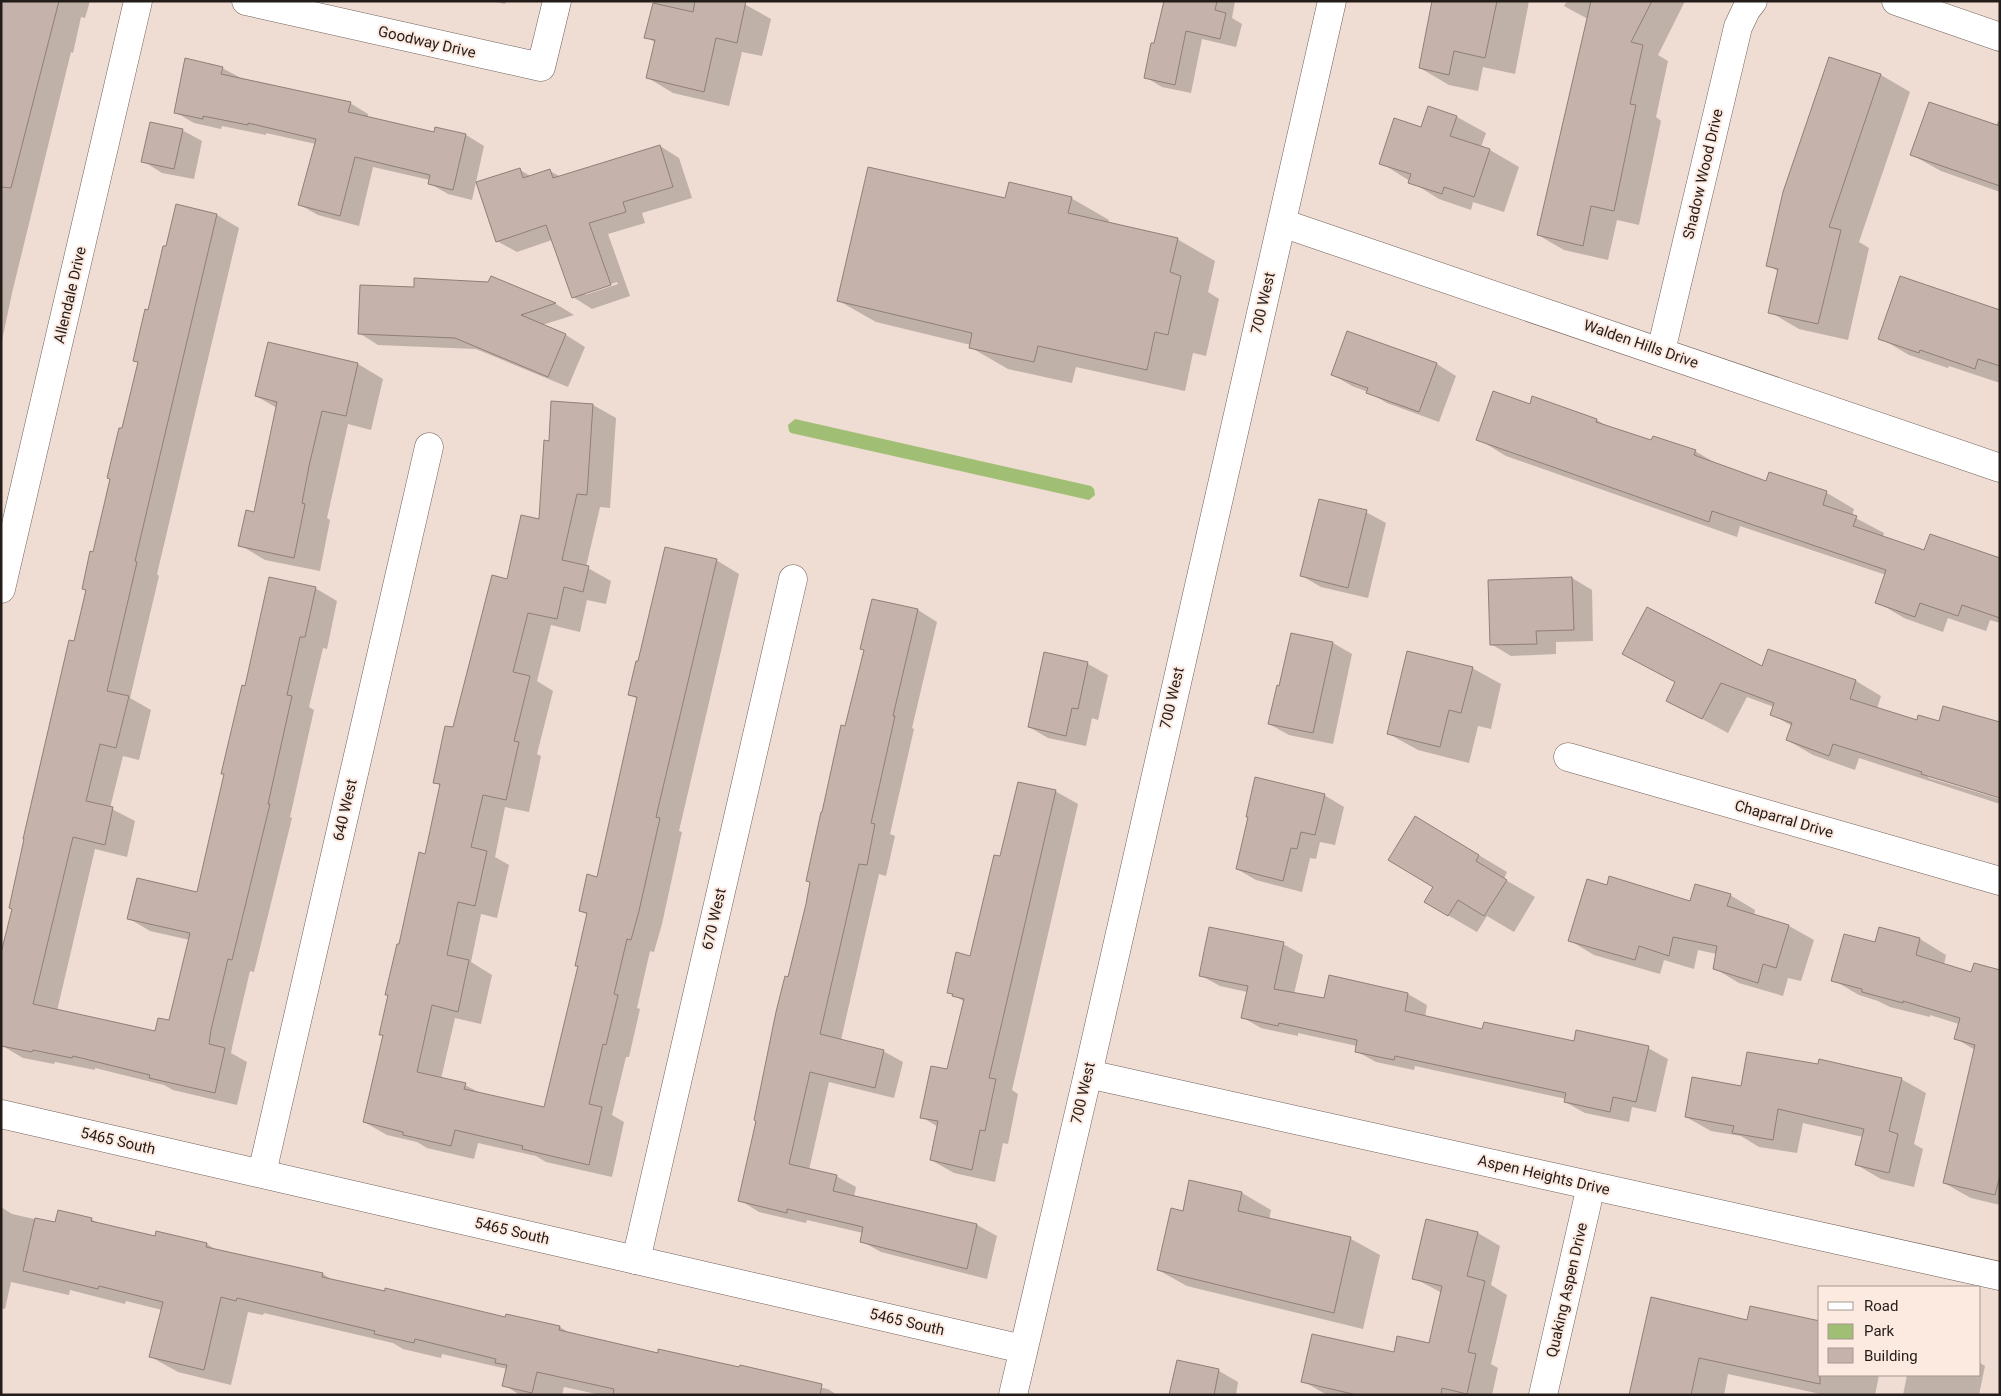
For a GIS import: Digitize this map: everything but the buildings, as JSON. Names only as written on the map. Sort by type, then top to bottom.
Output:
[{"type":"street","name":"Allendale Drive","points":[[1,589],[138,1]]},
{"type":"street","name":"Goodway Drive","points":[[246,1],[541,67],[557,1]]},
{"type":"street","name":"700 West","points":[[1013,1395],[1088,1074],[1224,469],[1332,1]]},
{"type":"street","name":"Shadow Wood Drive","points":[[1661,351],[1738,27],[1746,10],[1753,1]]},
{"type":"street","points":[[1896,1],[2000,37]]},
{"type":"street","name":"Walden Hills Drive","points":[[1282,223],[2000,468]]},
{"type":"street","name":"640 West","points":[[262,1173],[429,447]]},
{"type":"street","name":"670 West","points":[[636,1260],[793,579]]},
{"type":"street","name":"Chaparral Drive","points":[[1568,757],[2000,881]]},
{"type":"street","name":"Aspen Heights Drive","points":[[1088,1074],[2000,1276]]},
{"type":"street","name":"5465 South","points":[[1,1114],[1023,1349]]},
{"type":"street","name":"Quaking Aspen Drive","points":[[1543,1395],[1591,1186]]},
{"type":"green space","points":[[795,419],[1091,486],[1094,489],[1095,495],[1089,500],[791,433],[788,425]]}]
